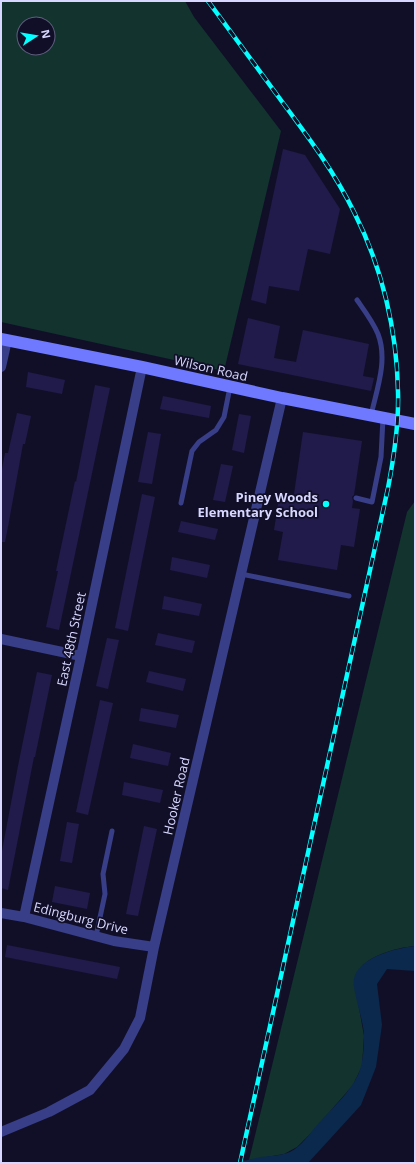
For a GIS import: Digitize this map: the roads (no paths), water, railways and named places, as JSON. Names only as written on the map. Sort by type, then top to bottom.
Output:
[{"type":"street","name":"Wilson Road","points":[[4,339],[142,367],[282,398],[415,424]]},
{"type":"street","points":[[1,367],[4,339]]},
{"type":"street","name":"East 48th Street","points":[[24,917],[142,367]]},
{"type":"street","name":"Hooker Road","points":[[1,1132],[49,1112],[90,1090],[124,1049],[140,1018],[154,947],[282,398]]},
{"type":"street","points":[[1,639],[81,656]]},
{"type":"street","name":"Edingburg Drive","points":[[1,914],[24,917],[114,941],[154,947]]},
{"type":"lane","points":[[357,300],[378,334],[381,347],[383,365],[371,415]]},
{"type":"lane","points":[[181,503],[192,451],[199,442],[216,430],[224,418],[230,386]]},
{"type":"lane","points":[[356,498],[372,502],[381,457],[383,418]]},
{"type":"lane","points":[[241,574],[349,596]]},
{"type":"lane","points":[[96,936],[105,894],[103,874],[112,832]]},
{"type":"water","points":[[415,946],[415,971],[387,969],[377,984],[382,1025],[376,1067],[361,1105],[308,1163],[236,1163],[290,1152],[302,1143],[345,1095],[358,1075],[363,1051],[364,1036],[354,985],[354,979],[357,971],[370,959],[379,955],[398,949]]},
{"type":"railway","points":[[208,1],[312,143],[339,183],[354,212],[373,255],[386,299],[395,345],[398,392],[396,440],[388,488],[240,1163]]},
{"type":"place","name":"Piney Woods Elementary School","points":[[326,504]]}]
